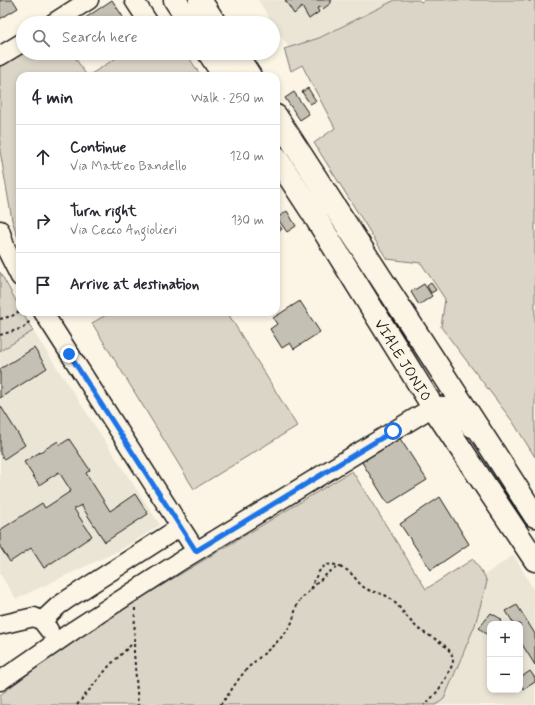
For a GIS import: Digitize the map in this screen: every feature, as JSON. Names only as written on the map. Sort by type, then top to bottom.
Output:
[{"type":"main road","points":[[175,0],[185,16]]},
{"type":"main road","points":[[200,0],[210,16]]},
{"type":"main road","points":[[214,60],[221,72]]},
{"type":"main road","points":[[240,60],[247,72]]},
{"type":"main road","name":"VIALE JONIO","points":[[280,122],[535,516]]},
{"type":"main road","name":"VIALE JONIO","points":[[280,164],[314,215],[433,407],[535,560]]},
{"type":"street","points":[[63,16],[89,0]]},
{"type":"street","points":[[134,0],[144,16]]},
{"type":"street","points":[[0,56],[16,46]]},
{"type":"street","points":[[0,230],[6,249],[16,269]]},
{"type":"street","points":[[37,316],[196,551]]},
{"type":"street","points":[[396,349],[410,362],[418,365],[424,364],[433,358]]},
{"type":"street","points":[[0,681],[92,618],[196,551],[433,407],[444,405],[451,409],[491,447]]},
{"type":"street","points":[[42,621],[68,598],[180,527]]},
{"type":"street","points":[[0,625],[38,618],[42,621],[56,642]]},
{"type":"path","points":[[0,319],[16,314]]},
{"type":"path","points":[[0,335],[22,328],[37,316]]},
{"type":"path","points":[[311,590],[319,571],[325,565],[331,564],[343,568],[365,588],[388,597],[418,629],[444,646],[450,652],[453,659],[452,665],[442,686],[424,705]]},
{"type":"path","points":[[220,705],[246,670],[274,646],[290,627],[293,621],[296,605],[328,573],[335,568],[343,568]]},
{"type":"path","points":[[129,594],[135,607],[134,652],[138,705]]},
{"type":"path","points":[[77,705],[110,665],[134,642]]},
{"type":"shaded area","points":[[258,0],[395,0],[319,38],[289,48],[280,34],[280,16],[268,16]]},
{"type":"shaded area","points":[[395,0],[419,0],[421,2],[424,0],[535,0],[535,457],[513,422],[441,327],[445,299],[421,263],[387,259],[314,143],[335,128],[302,65],[291,71],[284,49],[319,38]]},
{"type":"shaded area","points":[[16,57],[16,60],[77,60],[84,72],[16,72],[16,232],[12,220],[0,151],[0,67]]},
{"type":"shaded area","points":[[113,60],[191,60],[198,72],[94,72]]},
{"type":"shaded area","points":[[0,272],[16,301],[16,316],[24,316],[33,331],[0,351]]},
{"type":"shaded area","points":[[104,316],[229,316],[297,426],[194,489],[92,323]]},
{"type":"shaded area","points":[[33,331],[160,525],[120,550],[16,599],[0,574],[0,351]]},
{"type":"shaded area","points":[[352,471],[426,589],[473,559],[487,582],[475,625],[444,699],[436,705],[0,705],[0,695],[69,643],[114,614]]},
{"type":"shaded area","points":[[514,555],[535,592],[535,705],[436,705],[444,699],[475,626],[487,582],[484,575]]},
{"type":"building","points":[[0,0],[13,0],[18,8],[0,19]]},
{"type":"building","points":[[112,0],[122,16],[88,16]]},
{"type":"building","points":[[285,0],[332,0],[331,3],[323,9],[321,7],[317,8],[319,12],[309,19],[302,7],[294,14]]},
{"type":"building","points":[[308,88],[316,101],[310,104],[302,92]]},
{"type":"building","points":[[294,92],[309,114],[300,120],[285,98]]},
{"type":"building","points":[[287,211],[296,226],[287,232],[280,222],[280,216]]},
{"type":"building","points":[[431,283],[436,290],[431,293],[427,286]]},
{"type":"building","points":[[424,284],[432,296],[419,305],[411,292]]},
{"type":"building","points":[[300,301],[320,332],[294,349],[290,343],[282,348],[270,329],[277,324],[273,318],[280,316],[280,314]]},
{"type":"building","points":[[34,348],[47,368],[0,398],[0,369]]},
{"type":"building","points":[[0,405],[25,445],[4,459],[0,453]]},
{"type":"building","points":[[397,434],[427,480],[388,504],[360,459]]},
{"type":"building","points":[[69,439],[90,470],[86,473],[110,511],[135,494],[148,514],[105,542],[81,505],[74,509],[92,536],[44,568],[31,548],[10,562],[0,547],[0,530],[42,503],[45,508],[71,491],[59,472],[39,485],[24,462],[58,441],[60,445]]},
{"type":"building","points":[[440,497],[469,544],[431,570],[400,524]]},
{"type":"building","points":[[517,605],[535,634],[535,665],[523,646],[523,621],[512,621],[506,611]]},
{"type":"building","points":[[491,613],[501,619],[501,621],[487,621],[487,634],[479,628]]},
{"type":"building","points":[[530,671],[535,678],[535,682],[524,689],[523,676]]},
{"type":"route","points":[[69,354],[196,551],[393,431]]}]
